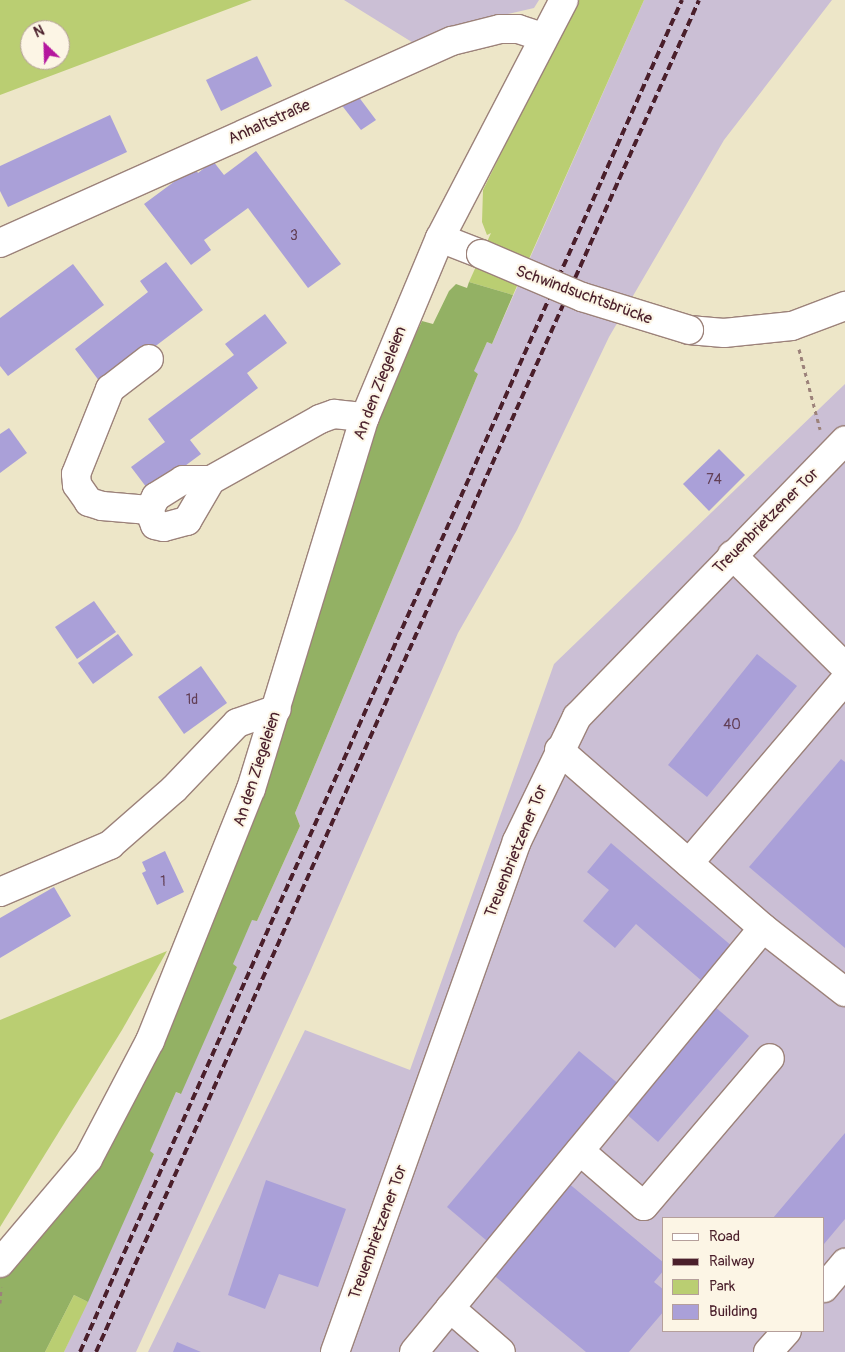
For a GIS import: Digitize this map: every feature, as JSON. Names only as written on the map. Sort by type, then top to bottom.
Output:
[{"type":"street","points":[[440,238],[543,36],[564,0]]},
{"type":"street","name":"Anhaltstraße","points":[[0,242],[452,41],[500,29],[518,29],[543,36]]},
{"type":"street","name":"Schwindsuchtsbrücke","points":[[440,238],[582,297],[688,330],[724,333],[792,326]]},
{"type":"street","name":"An den Ziegeleien","points":[[0,1262],[68,1186],[88,1159],[120,1103],[154,1032],[226,859],[276,709],[365,417],[440,238]]},
{"type":"street","points":[[792,326],[845,306]]},
{"type":"street","points":[[149,510],[102,506],[89,502],[77,485],[76,474],[110,388],[150,359]]},
{"type":"street","points":[[149,510],[156,497],[183,480],[211,480],[328,415],[365,417]]},
{"type":"street","name":"Treuenbrietzener Tor","points":[[335,1352],[517,841],[559,750],[577,717],[845,440]]},
{"type":"street","points":[[149,510],[155,525],[180,526],[193,513],[211,480]]},
{"type":"street","points":[[732,555],[845,667]]},
{"type":"street","points":[[689,863],[845,680]]},
{"type":"street","points":[[0,892],[110,845],[174,789],[238,723],[276,709]]},
{"type":"street","points":[[559,750],[763,928],[845,992]]},
{"type":"street","points":[[414,1352],[763,928]]},
{"type":"street","points":[[580,1151],[644,1206],[770,1058]]},
{"type":"street","points":[[825,1287],[845,1263]]},
{"type":"street","points":[[450,1308],[501,1352]]},
{"type":"street","points":[[768,1352],[786,1332]]},
{"type":"path","points":[[792,326],[820,422],[822,464]]},
{"type":"shaded area","points":[[344,0],[539,0],[534,8],[482,20],[415,44]]},
{"type":"shaded area","points":[[644,0],[832,0],[724,140],[609,337],[517,530],[458,633],[310,972],[136,1352],[64,1352],[154,1154],[149,1152],[176,1092],[180,1094],[237,967],[232,965],[252,919],[257,921],[300,826],[295,813],[478,374],[473,372],[487,342],[492,344]]},
{"type":"shaded area","points":[[845,384],[845,1352],[148,1352],[305,1030],[410,1070],[554,664]]},
{"type":"green space","points":[[0,0],[252,0],[70,69],[70,20],[20,20],[20,70],[66,70],[0,95]]},
{"type":"green space","points":[[577,0],[644,0],[513,295],[469,282],[491,233],[487,235],[482,222],[483,190]]},
{"type":"green space","points":[[469,282],[513,295],[492,344],[487,342],[474,371],[478,374],[295,813],[300,826],[257,921],[252,920],[233,964],[237,967],[181,1094],[176,1092],[150,1151],[154,1154],[88,1302],[74,1295],[45,1352],[0,1352],[0,1276],[84,1182],[307,645],[385,399],[422,321],[433,324],[449,291],[456,284],[467,288]]},
{"type":"green space","points":[[167,951],[122,1030],[0,1227],[0,1020]]},
{"type":"green space","points":[[74,1295],[88,1302],[64,1352],[45,1352]]},
{"type":"building","points":[[257,56],[272,86],[221,111],[206,80]]},
{"type":"building","points":[[355,92],[376,120],[361,130],[340,103]]},
{"type":"building","points":[[110,115],[127,152],[8,207],[0,191],[0,166]]},
{"type":"building","points":[[256,151],[341,264],[308,288],[248,208],[204,240],[211,250],[191,265],[144,204],[194,167],[198,173],[213,161],[224,175]]},
{"type":"building","points":[[166,262],[203,310],[103,386],[75,349],[148,292],[140,281]]},
{"type":"building","points":[[73,264],[104,305],[8,376],[0,366],[0,318]]},
{"type":"building","points":[[265,314],[287,343],[247,373],[258,388],[190,440],[201,454],[150,492],[131,467],[165,442],[148,419],[234,355],[225,344]]},
{"type":"building","points":[[9,428],[27,453],[0,473],[0,434]]},
{"type":"building","points":[[719,449],[745,475],[709,511],[683,484]]},
{"type":"building","points":[[94,601],[116,632],[77,659],[55,627]]},
{"type":"building","points":[[118,634],[133,655],[93,684],[78,663]]},
{"type":"building","points":[[757,654],[797,686],[707,797],[668,765]]},
{"type":"building","points":[[201,666],[227,703],[184,734],[158,697]]},
{"type":"building","points":[[841,759],[845,762],[845,948],[749,867]]},
{"type":"building","points":[[611,843],[733,947],[703,982],[636,924],[615,948],[583,921],[609,890],[587,872]]},
{"type":"building","points":[[165,851],[184,892],[157,905],[142,873],[146,871],[142,862]]},
{"type":"building","points":[[54,887],[71,916],[0,958],[0,918]]},
{"type":"building","points":[[714,1006],[749,1036],[658,1142],[623,1111]]},
{"type":"building","points":[[579,1051],[626,1090],[493,1246],[447,1207]]},
{"type":"building","points":[[845,1133],[845,1219],[825,1243],[825,1217],[774,1217]]},
{"type":"building","points":[[266,1180],[346,1209],[318,1287],[279,1274],[265,1309],[228,1295]]},
{"type":"building","points":[[567,1182],[662,1261],[662,1272],[654,1282],[662,1288],[662,1313],[629,1352],[586,1352],[491,1273]]},
{"type":"building","points":[[177,1342],[201,1352],[173,1352]]},
{"type":"railway","points":[[80,1352],[682,0]]},
{"type":"railway","points":[[96,1352],[699,0]]}]
